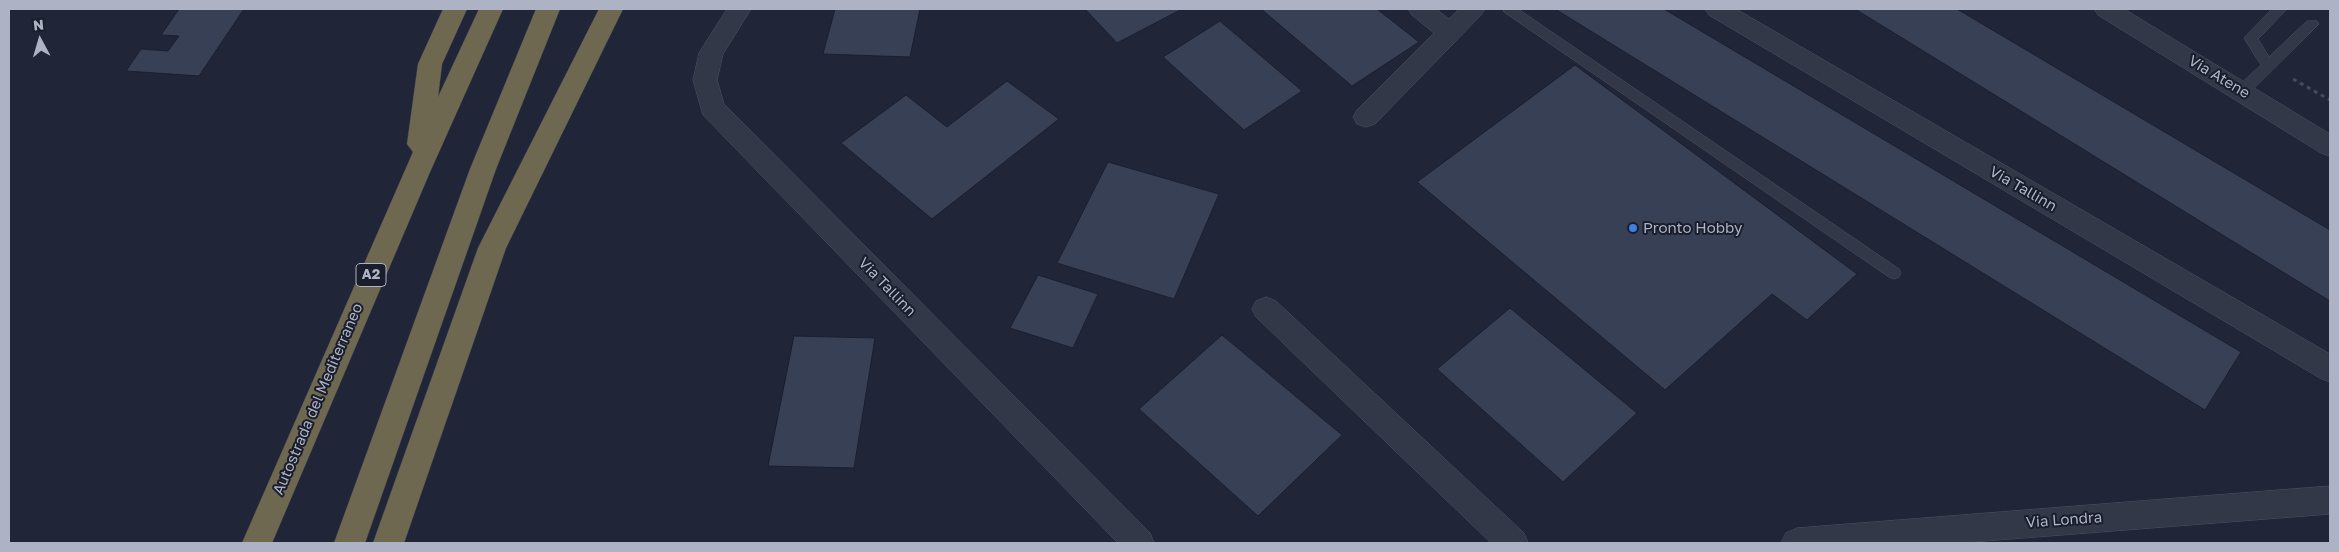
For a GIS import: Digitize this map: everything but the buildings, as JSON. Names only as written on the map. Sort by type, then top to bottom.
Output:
[{"type":"highway","points":[[417,172],[430,64],[455,9]]},
{"type":"highway","name":"Autostrada del Mediterraneo","points":[[257,543],[417,172],[491,9]]},
{"type":"highway","points":[[349,543],[483,169],[548,9]]},
{"type":"highway","points":[[388,543],[492,248],[611,9]]},
{"type":"street","name":"Via Tallinn","points":[[739,9],[711,53],[704,80],[712,108],[1139,543]]},
{"type":"street","points":[[1420,9],[1449,32]]},
{"type":"street","points":[[1366,117],[1473,9]]},
{"type":"street","name":"Via Tallinn","points":[[1717,9],[2330,369]]},
{"type":"street","name":"Via Atene","points":[[2106,9],[2330,146]]},
{"type":"street","points":[[1266,309],[1513,543]]},
{"type":"street","name":"Via Londra","points":[[1798,543],[1977,527],[2330,500]]},
{"type":"lane","points":[[1509,9],[1894,273]]},
{"type":"lane","points":[[2268,66],[2251,38],[2280,9]]},
{"type":"lane","points":[[2242,91],[2312,24]]},
{"type":"place","name":"Pronto Hobby","points":[[1633,228]]}]
